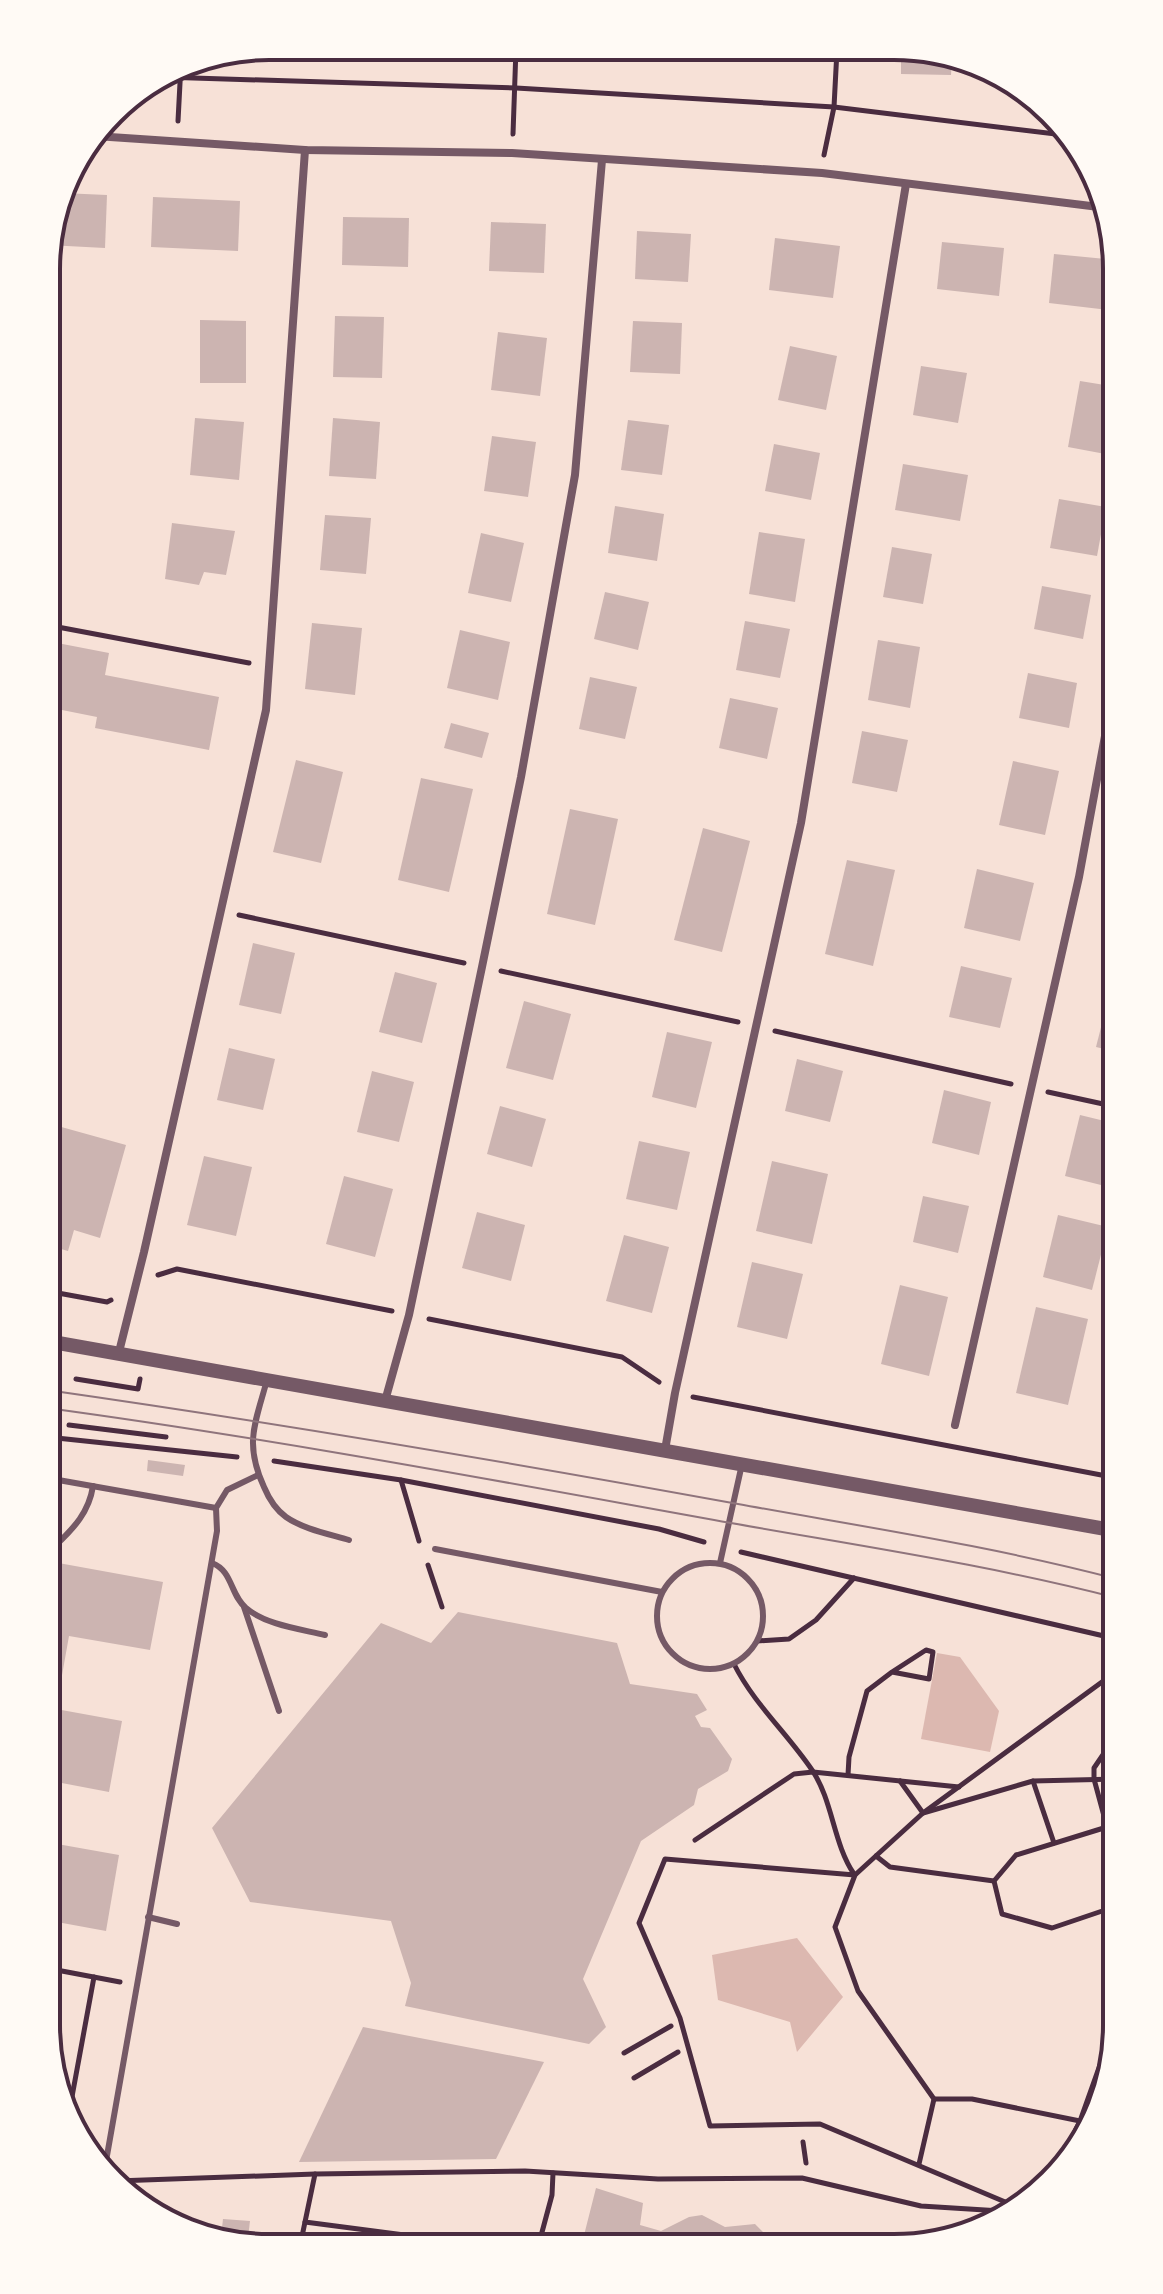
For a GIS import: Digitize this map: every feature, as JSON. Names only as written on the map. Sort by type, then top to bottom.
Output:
[{"type":"street","points":[[107,137],[305,150],[512,153],[822,173],[1093,206]]},
{"type":"street","points":[[119,1352],[266,710],[305,150]]},
{"type":"street","points":[[385,1401],[409,1315],[521,777],[575,475],[602,160]]},
{"type":"street","points":[[665,1450],[801,823],[906,184]]},
{"type":"street","points":[[955,1425],[1033,1088],[1079,877],[1103,747]]},
{"type":"street","points":[[60,1343],[1103,1528]]},
{"type":"lane","points":[[267,1380],[256,1420],[252,1458],[274,1507],[286,1517],[349,1540]]},
{"type":"lane","points":[[720,1563],[742,1464]]},
{"type":"lane","points":[[107,2156],[212,1563],[217,1531],[216,1508],[227,1490],[258,1475]]},
{"type":"lane","points":[[60,1480],[216,1508]]},
{"type":"lane","points":[[60,1541],[82,1519],[91,1502],[93,1486]]},
{"type":"lane","points":[[435,1549],[662,1592]]},
{"type":"lane","points":[[212,1563],[223,1569],[244,1607],[279,1711]]},
{"type":"lane","points":[[703,1563],[720,1563],[736,1569],[749,1579],[763,1609],[763,1625],[757,1641],[734,1664],[718,1669],[701,1668],[685,1663],[672,1654],[662,1640],[657,1624],[657,1607],[662,1592],[672,1578],[686,1568],[703,1563]]},
{"type":"lane","points":[[244,1607],[273,1622],[325,1635]]},
{"type":"lane","points":[[148,1917],[177,1924]]},
{"type":"path","points":[[512,153],[516,60]]},
{"type":"path","points":[[822,173],[834,107],[836,60]]},
{"type":"path","points":[[185,78],[516,88],[834,107],[1053,134]]},
{"type":"path","points":[[176,142],[181,80]]},
{"type":"path","points":[[60,627],[270,667]]},
{"type":"path","points":[[222,911],[1103,1104]]},
{"type":"path","points":[[60,1293],[107,1302]]},
{"type":"path","points":[[76,1379],[138,1389]]},
{"type":"path","points":[[675,1393],[1103,1475]]},
{"type":"path","points":[[69,1425],[166,1437]]},
{"type":"path","points":[[60,1438],[252,1458],[401,1480],[659,1529],[724,1548],[1103,1636]]},
{"type":"path","points":[[757,1641],[789,1639],[816,1620],[854,1578]]},
{"type":"path","points":[[848,1775],[849,1757],[867,1691],[892,1672],[926,1650],[933,1652],[929,1679],[892,1672]]},
{"type":"path","points":[[734,1664],[746,1689],[813,1772],[836,1825],[844,1859],[855,1875]]},
{"type":"path","points":[[919,2164],[934,2099],[858,1991],[835,1927],[855,1875],[923,1813],[1103,1681]]},
{"type":"path","points":[[1103,1755],[1094,1768],[1103,1812]]},
{"type":"path","points":[[695,1840],[794,1774],[813,1772],[960,1787]]},
{"type":"path","points":[[923,1813],[1033,1781],[1103,1779]]},
{"type":"path","points":[[900,1781],[923,1813]]},
{"type":"path","points":[[1033,1781],[1054,1843]]},
{"type":"path","points":[[994,1881],[1016,1855],[1103,1828]]},
{"type":"path","points":[[876,1856],[890,1867],[994,1881]]},
{"type":"path","points":[[855,1875],[665,1859],[639,1923],[680,2018],[710,2126],[820,2124],[1005,2202]]},
{"type":"path","points":[[994,1881],[1002,1914],[1052,1928],[1103,1911]]},
{"type":"path","points":[[60,1971],[94,1977],[72,2095]]},
{"type":"path","points":[[624,2053],[671,2026]]},
{"type":"path","points":[[634,2078],[678,2052]]},
{"type":"path","points":[[1081,2117],[1097,2073]]},
{"type":"path","points":[[934,2099],[972,2099],[1080,2121]]},
{"type":"path","points":[[803,2142],[806,2163]]},
{"type":"path","points":[[542,2234],[552,2195],[553,2173]]},
{"type":"path","points":[[130,2180],[315,2174],[553,2173],[658,2179],[802,2178],[921,2206],[990,2210]]},
{"type":"path","points":[[302,2234],[315,2174]]},
{"type":"path","points":[[305,2222],[397,2234]]},
{"type":"shaded area","points":[[937,1653],[960,1657],[999,1711],[990,1752],[921,1739]]},
{"type":"shaded area","points":[[797,1938],[843,1997],[797,2052],[790,2022],[718,2000],[712,1955]]},
{"type":"building","points":[[901,60],[951,68],[951,75],[901,74]]},
{"type":"building","points":[[75,194],[107,195],[105,248],[61,246]]},
{"type":"building","points":[[153,197],[240,201],[238,251],[151,247]]},
{"type":"building","points":[[343,217],[409,218],[408,267],[342,265]]},
{"type":"building","points":[[491,222],[546,224],[544,273],[489,271]]},
{"type":"building","points":[[637,231],[691,234],[688,282],[635,279]]},
{"type":"building","points":[[775,238],[840,246],[833,298],[769,290]]},
{"type":"building","points":[[942,242],[1004,248],[999,296],[937,289]]},
{"type":"building","points":[[1054,254],[1102,259],[1103,309],[1049,303]]},
{"type":"building","points":[[335,316],[384,317],[382,378],[333,377]]},
{"type":"building","points":[[200,320],[246,321],[246,383],[200,383]]},
{"type":"building","points":[[633,321],[682,323],[680,374],[630,372]]},
{"type":"building","points":[[498,332],[547,338],[540,396],[491,390]]},
{"type":"building","points":[[790,346],[837,356],[826,410],[778,400]]},
{"type":"building","points":[[921,366],[967,373],[958,423],[913,415]]},
{"type":"building","points":[[1080,381],[1103,385],[1103,454],[1068,447]]},
{"type":"building","points":[[195,418],[244,422],[239,480],[190,475]]},
{"type":"building","points":[[333,418],[380,422],[376,479],[329,476]]},
{"type":"building","points":[[628,420],[669,425],[662,475],[621,470]]},
{"type":"building","points":[[492,436],[536,442],[528,497],[484,491]]},
{"type":"building","points":[[774,444],[820,453],[811,500],[765,491]]},
{"type":"building","points":[[903,464],[968,475],[960,521],[895,510]]},
{"type":"building","points":[[1059,499],[1103,506],[1097,556],[1050,548]]},
{"type":"building","points":[[615,506],[664,514],[657,561],[608,553]]},
{"type":"building","points":[[325,515],[371,518],[366,574],[320,570]]},
{"type":"building","points":[[172,523],[235,531],[226,575],[204,572],[199,585],[165,579]]},
{"type":"building","points":[[759,532],[805,539],[795,602],[749,594]]},
{"type":"building","points":[[481,533],[524,543],[511,602],[468,593]]},
{"type":"building","points":[[892,547],[932,554],[923,604],[883,597]]},
{"type":"building","points":[[1042,586],[1091,595],[1083,639],[1034,629]]},
{"type":"building","points":[[605,592],[649,602],[638,650],[594,639]]},
{"type":"building","points":[[745,621],[790,629],[780,678],[736,670]]},
{"type":"building","points":[[312,623],[362,628],[355,695],[305,689]]},
{"type":"building","points":[[460,630],[510,642],[498,700],[447,688]]},
{"type":"building","points":[[878,640],[920,647],[910,708],[868,700]]},
{"type":"building","points":[[60,644],[109,653],[105,675],[219,697],[209,750],[95,728],[97,717],[60,710]]},
{"type":"building","points":[[1028,673],[1077,683],[1069,728],[1019,718]]},
{"type":"building","points":[[590,677],[637,687],[625,739],[579,729]]},
{"type":"building","points":[[730,698],[778,708],[767,759],[719,748]]},
{"type":"building","points":[[451,723],[489,733],[482,758],[444,748]]},
{"type":"building","points":[[862,731],[908,740],[897,792],[852,783]]},
{"type":"building","points":[[296,760],[343,772],[321,863],[273,852]]},
{"type":"building","points":[[1013,761],[1059,771],[1045,835],[999,825]]},
{"type":"building","points":[[421,778],[473,789],[449,892],[398,880]]},
{"type":"building","points":[[570,809],[618,819],[595,925],[547,914]]},
{"type":"building","points":[[703,828],[750,841],[722,952],[674,940]]},
{"type":"building","points":[[847,860],[895,870],[873,966],[825,954]]},
{"type":"building","points":[[977,869],[1034,883],[1020,941],[964,928]]},
{"type":"building","points":[[253,943],[295,953],[281,1014],[239,1005]]},
{"type":"building","points":[[961,966],[1012,978],[1000,1028],[949,1017]]},
{"type":"building","points":[[395,972],[437,983],[422,1043],[379,1032]]},
{"type":"building","points":[[524,1001],[571,1014],[553,1080],[506,1068]]},
{"type":"building","points":[[1103,1020],[1103,1049],[1096,1047]]},
{"type":"building","points":[[667,1032],[712,1042],[696,1108],[652,1097]]},
{"type":"building","points":[[229,1048],[275,1059],[263,1110],[217,1100]]},
{"type":"building","points":[[797,1059],[843,1071],[830,1122],[785,1111]]},
{"type":"building","points":[[372,1071],[414,1082],[399,1142],[357,1132]]},
{"type":"building","points":[[944,1090],[991,1102],[979,1155],[932,1143]]},
{"type":"building","points":[[500,1106],[546,1119],[532,1167],[487,1154]]},
{"type":"building","points":[[1080,1115],[1103,1121],[1103,1186],[1065,1176]]},
{"type":"building","points":[[60,1127],[126,1145],[100,1238],[74,1230],[68,1251],[60,1249]]},
{"type":"building","points":[[639,1141],[690,1152],[677,1210],[626,1199]]},
{"type":"building","points":[[204,1156],[252,1167],[236,1236],[187,1225]]},
{"type":"building","points":[[772,1161],[828,1174],[812,1244],[756,1231]]},
{"type":"building","points":[[344,1176],[393,1189],[375,1257],[326,1244]]},
{"type":"building","points":[[923,1196],[969,1206],[958,1253],[913,1242]]},
{"type":"building","points":[[477,1212],[525,1225],[511,1281],[462,1268]]},
{"type":"building","points":[[1058,1215],[1103,1226],[1103,1247],[1092,1290],[1043,1277]]},
{"type":"building","points":[[624,1235],[669,1247],[652,1313],[606,1301]]},
{"type":"building","points":[[752,1262],[803,1274],[787,1339],[737,1327]]},
{"type":"building","points":[[900,1285],[948,1297],[929,1376],[881,1364]]},
{"type":"building","points":[[1036,1307],[1088,1319],[1068,1405],[1016,1393]]},
{"type":"building","points":[[148,1460],[185,1465],[183,1476],[147,1471]]},
{"type":"building","points":[[60,1563],[163,1582],[150,1650],[69,1636],[60,1687]]},
{"type":"building","points":[[458,1612],[617,1643],[630,1684],[697,1694],[707,1710],[695,1716],[701,1727],[710,1728],[732,1759],[728,1771],[698,1789],[694,1805],[641,1841],[583,1979],[606,2027],[589,2044],[405,2006],[411,1983],[391,1921],[250,1902],[212,1828],[381,1623],[431,1643]]},
{"type":"building","points":[[60,1710],[122,1721],[109,1792],[60,1783]]},
{"type":"building","points":[[60,1844],[119,1855],[106,1931],[60,1923]]},
{"type":"building","points":[[363,2027],[544,2062],[496,2159],[299,2162]]},
{"type":"building","points":[[596,2188],[643,2203],[640,2225],[661,2231],[689,2217],[702,2215],[725,2227],[755,2224],[765,2234],[584,2234]]},
{"type":"building","points":[[223,2219],[250,2221],[249,2233],[222,2228]]},
{"type":"tram line","points":[[60,1392],[307,1429],[565,1473],[975,1547],[1103,1575]]},
{"type":"tram line","points":[[60,1410],[218,1433],[475,1477],[973,1566],[1103,1594]]}]
